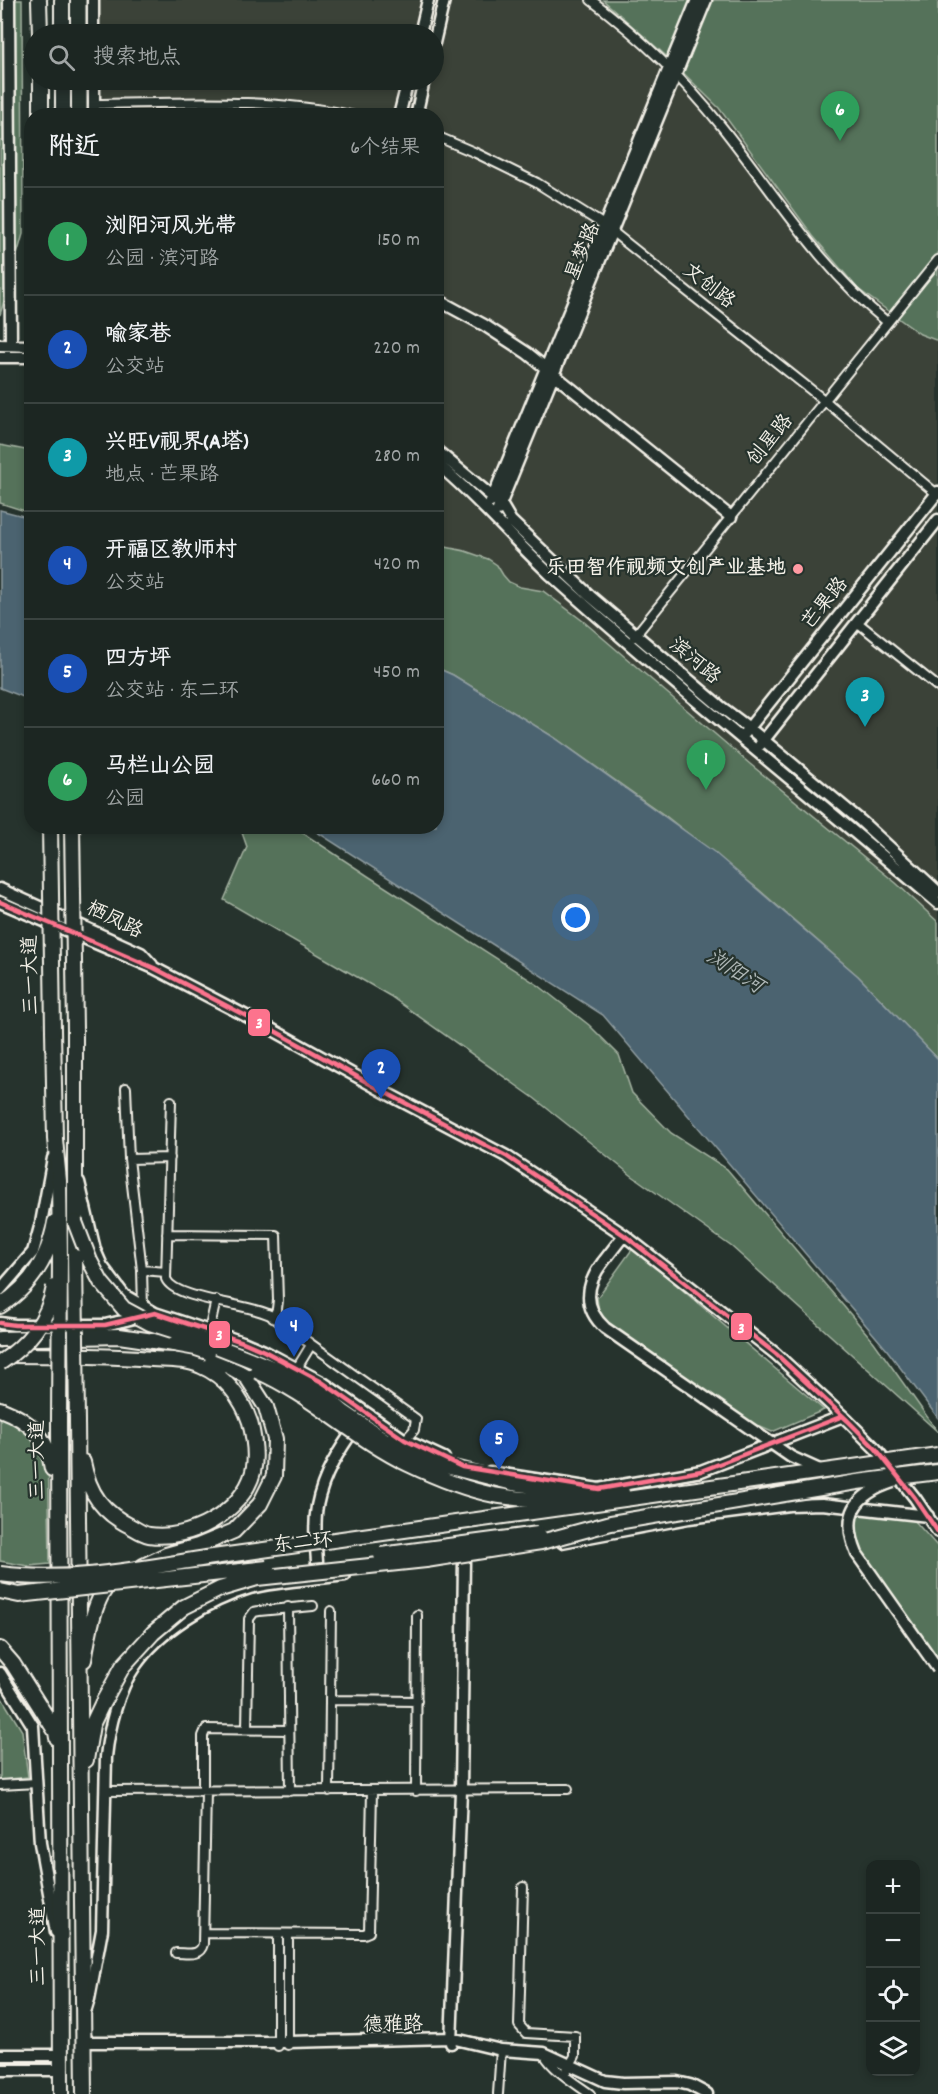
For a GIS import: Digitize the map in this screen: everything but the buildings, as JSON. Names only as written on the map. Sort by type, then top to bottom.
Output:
[{"type":"highway","points":[[39,0],[40,24]]},
{"type":"highway","points":[[62,0],[62,24]]},
{"type":"highway","points":[[40,90],[41,108]]},
{"type":"highway","points":[[63,90],[63,108]]},
{"type":"highway","name":"三一大道","points":[[50,834],[55,1139],[59,1181],[60,1259],[58,1522],[61,2094]]},
{"type":"highway","name":"三一大道","points":[[72,834],[78,1686],[84,2094]]},
{"type":"highway","points":[[0,1306],[24,1288],[35,1275],[45,1257],[55,1225],[59,1181]]},
{"type":"highway","points":[[75,1222],[101,1282],[124,1309],[150,1323],[191,1336],[295,1377],[320,1392],[343,1412],[386,1441],[446,1466],[513,1483],[592,1494],[762,1481]]},
{"type":"highway","points":[[0,1363],[27,1342],[44,1316],[52,1299],[60,1259]]},
{"type":"highway","points":[[0,1339],[119,1335],[196,1348],[278,1381],[309,1399],[344,1426],[407,1464],[449,1482],[495,1495],[597,1504]]},
{"type":"highway","points":[[78,1686],[94,1612],[109,1583],[166,1555],[198,1546],[234,1531],[260,1504],[274,1476],[275,1438],[266,1407],[246,1376],[196,1348]]},
{"type":"highway","points":[[0,1355],[108,1355],[184,1361],[201,1366],[226,1382],[246,1410],[255,1440],[253,1472],[239,1499],[214,1521],[183,1533],[147,1535],[117,1520],[96,1498],[87,1482],[77,1421]]},
{"type":"highway","points":[[0,1409],[18,1416],[40,1435],[50,1454],[58,1522]]},
{"type":"highway","points":[[0,1575],[20,1577],[109,1574],[413,1528],[938,1455]]},
{"type":"highway","points":[[80,1807],[92,1725],[123,1666],[153,1633],[184,1607],[220,1589],[257,1578],[426,1560],[541,1542],[611,1523],[857,1482],[938,1472]]},
{"type":"highway","name":"东二环","points":[[0,1591],[19,1595],[119,1585],[417,1551],[611,1523]]},
{"type":"highway","points":[[0,1649],[13,1664],[56,1732],[60,1823]]},
{"type":"street","points":[[9,0],[6,345],[24,346]]},
{"type":"street","points":[[93,0],[93,24]]},
{"type":"street","points":[[422,24],[428,0]]},
{"type":"street","points":[[438,24],[444,0]]},
{"type":"street","points":[[591,0],[622,23],[672,71],[722,128],[788,218],[852,291],[887,322]]},
{"type":"street","name":"星梦路","points":[[491,514],[672,71],[697,0]]},
{"type":"street","name":"星梦路","points":[[672,71],[706,0]]},
{"type":"street","points":[[94,90],[94,108]]},
{"type":"street","points":[[401,108],[406,90]]},
{"type":"street","points":[[418,108],[422,90]]},
{"type":"street","points":[[94,104],[224,102],[294,105],[311,108]]},
{"type":"street","name":"文创路","points":[[444,139],[537,183],[608,228],[824,400],[937,494]]},
{"type":"street","name":"创星路","points":[[632,639],[938,260]]},
{"type":"street","points":[[444,303],[484,325],[550,371],[731,517]]},
{"type":"street","points":[[2,357],[24,357]]},
{"type":"street","name":"滨河路","points":[[444,457],[497,501],[511,521],[632,639],[742,738],[933,886]]},
{"type":"street","name":"滨河路","points":[[444,470],[549,573],[749,728],[861,821],[933,886],[938,903]]},
{"type":"street","name":"芒果路","points":[[742,738],[937,494]]},
{"type":"street","name":"芒果路","points":[[756,750],[938,520]]},
{"type":"street","points":[[857,622],[938,687]]},
{"type":"street","name":"栖凤路","points":[[0,889],[141,953],[154,968]]},
{"type":"street","name":"栖凤路","points":[[0,902],[154,968]]},
{"type":"street","points":[[154,968],[273,1029],[390,1095],[506,1156],[624,1235],[776,1354],[843,1416],[876,1449],[938,1532]]},
{"type":"street","points":[[126,1088],[129,1159],[142,1270],[143,1307]]},
{"type":"street","points":[[171,1101],[166,1272],[168,1283],[180,1291],[254,1309],[273,1318],[417,1419],[414,1430],[405,1440]]},
{"type":"street","points":[[0,1290],[33,1252],[53,1162],[55,1139]]},
{"type":"street","points":[[129,1159],[170,1158]]},
{"type":"street","points":[[74,1160],[95,1250],[111,1280],[124,1295],[155,1313],[254,1346],[322,1382],[405,1440],[462,1467],[599,1489],[701,1471],[843,1416]]},
{"type":"street","points":[[167,1234],[276,1235],[278,1239],[278,1300],[273,1318]]},
{"type":"street","points":[[624,1235],[592,1275],[589,1308],[596,1320],[791,1457],[823,1472]]},
{"type":"street","points":[[142,1270],[166,1272]]},
{"type":"street","points":[[209,1331],[216,1300]]},
{"type":"street","points":[[0,1323],[105,1325],[155,1313]]},
{"type":"street","points":[[297,1368],[311,1345]]},
{"type":"street","points":[[318,1579],[315,1527],[317,1506],[338,1451],[365,1413]]},
{"type":"street","points":[[910,1476],[873,1488],[862,1497],[854,1508],[850,1520],[850,1533],[857,1554],[938,1669]]},
{"type":"street","points":[[83,2015],[89,1999],[102,1930],[105,1791],[109,1731],[134,1667],[150,1648],[183,1620],[213,1603],[251,1588],[464,1560],[689,1518],[789,1505],[822,1504],[928,1516]]},
{"type":"street","points":[[451,2041],[461,1791],[464,1560]]},
{"type":"street","points":[[247,1728],[249,1619],[254,1612],[313,1606]]},
{"type":"street","points":[[288,1608],[290,1791]]},
{"type":"street","points":[[330,1791],[331,1611]]},
{"type":"street","points":[[416,1791],[417,1615]]},
{"type":"street","points":[[0,1673],[33,1726],[40,1843],[60,1950]]},
{"type":"street","points":[[330,1700],[417,1701]]},
{"type":"street","points":[[176,1953],[200,1952],[204,1944],[204,1732],[211,1728],[289,1730]]},
{"type":"street","points":[[0,1785],[37,1783]]},
{"type":"street","points":[[105,1791],[568,1789]]},
{"type":"street","points":[[204,1933],[364,1934],[369,1932],[372,1791]]},
{"type":"street","points":[[523,1887],[519,2025],[526,2033],[575,2036],[574,2056],[569,2068]]},
{"type":"street","points":[[278,1934],[283,2044]]},
{"type":"street","points":[[283,2044],[288,1934]]},
{"type":"street","name":"德雅路","points":[[84,2045],[451,2041],[488,2052],[501,2051],[546,2057],[569,2068]]},
{"type":"street","points":[[498,2094],[501,2051]]},
{"type":"street","points":[[0,2055],[61,2055]]},
{"type":"street","points":[[546,2057],[590,2094]]},
{"type":"street","points":[[569,2068],[607,2088],[674,2089],[694,2094]]},
{"type":"street","points":[[569,2068],[605,2080],[623,2083],[677,2082],[690,2085],[707,2094]]},
{"type":"street","points":[[0,2070],[61,2070]]},
{"type":"shaded area","points":[[88,0],[938,0],[938,1059],[858,976],[758,889],[667,817],[555,738],[444,671],[444,108],[92,108],[91,90],[444,90],[444,24],[89,24]]},
{"type":"green space","points":[[0,0],[22,0],[23,234],[0,315]]},
{"type":"green space","points":[[603,0],[938,0],[938,341],[920,334],[858,289],[813,236],[719,108],[664,54]]},
{"type":"green space","points":[[0,445],[24,450],[24,511],[0,503]]},
{"type":"green space","points":[[444,547],[488,559],[497,565],[509,582],[520,587],[543,591],[583,621],[750,764],[896,883],[938,922],[938,1059],[858,976],[758,889],[667,817],[555,738],[444,671]]},
{"type":"green space","points":[[242,834],[305,834],[538,985],[589,1025],[619,1055],[632,1093],[671,1133],[727,1169],[874,1342],[938,1432],[732,1247],[631,1175],[534,1098],[390,996],[224,900],[247,847]]},
{"type":"green space","points":[[633,1248],[824,1410],[772,1432],[756,1425],[600,1321],[597,1298]]},
{"type":"green space","points":[[0,1401],[33,1418],[48,1438],[50,1564],[28,1566],[0,1561]]},
{"type":"green space","points":[[858,1514],[913,1519],[938,1547],[938,1659],[862,1554],[856,1541],[854,1521]]},
{"type":"green space","points":[[0,1695],[22,1731],[28,1777],[0,1780]]},
{"type":"water","points":[[0,510],[24,516],[24,697],[0,688]]},
{"type":"water","name":"浏阳河","points":[[444,671],[555,738],[714,852],[858,976],[938,1059],[938,1418],[887,1350],[603,1015],[320,834],[444,834]]},
{"type":"transit line","name":"3","points":[[0,902],[154,968],[273,1030],[506,1156],[624,1235],[776,1354],[848,1421],[876,1449],[915,1498],[938,1532]]},
{"type":"transit line","name":"3","points":[[0,1323],[105,1325],[155,1313],[264,1351],[322,1382],[405,1440],[462,1467],[599,1489],[701,1471],[843,1416]]},
{"type":"place","name":"马栏山公园","points":[[840,141]]},
{"type":"place","name":"乐田智作视频文创产业基地","points":[[798,569]]},
{"type":"place","name":"兴旺V视界(A塔)","points":[[865,727]]},
{"type":"place","name":"浏阳河风光带","points":[[706,790]]},
{"type":"place","name":"喻家巷","points":[[381,1099]]},
{"type":"place","name":"开福区教师村","points":[[294,1357]]},
{"type":"place","name":"四方坪","points":[[499,1470]]}]
